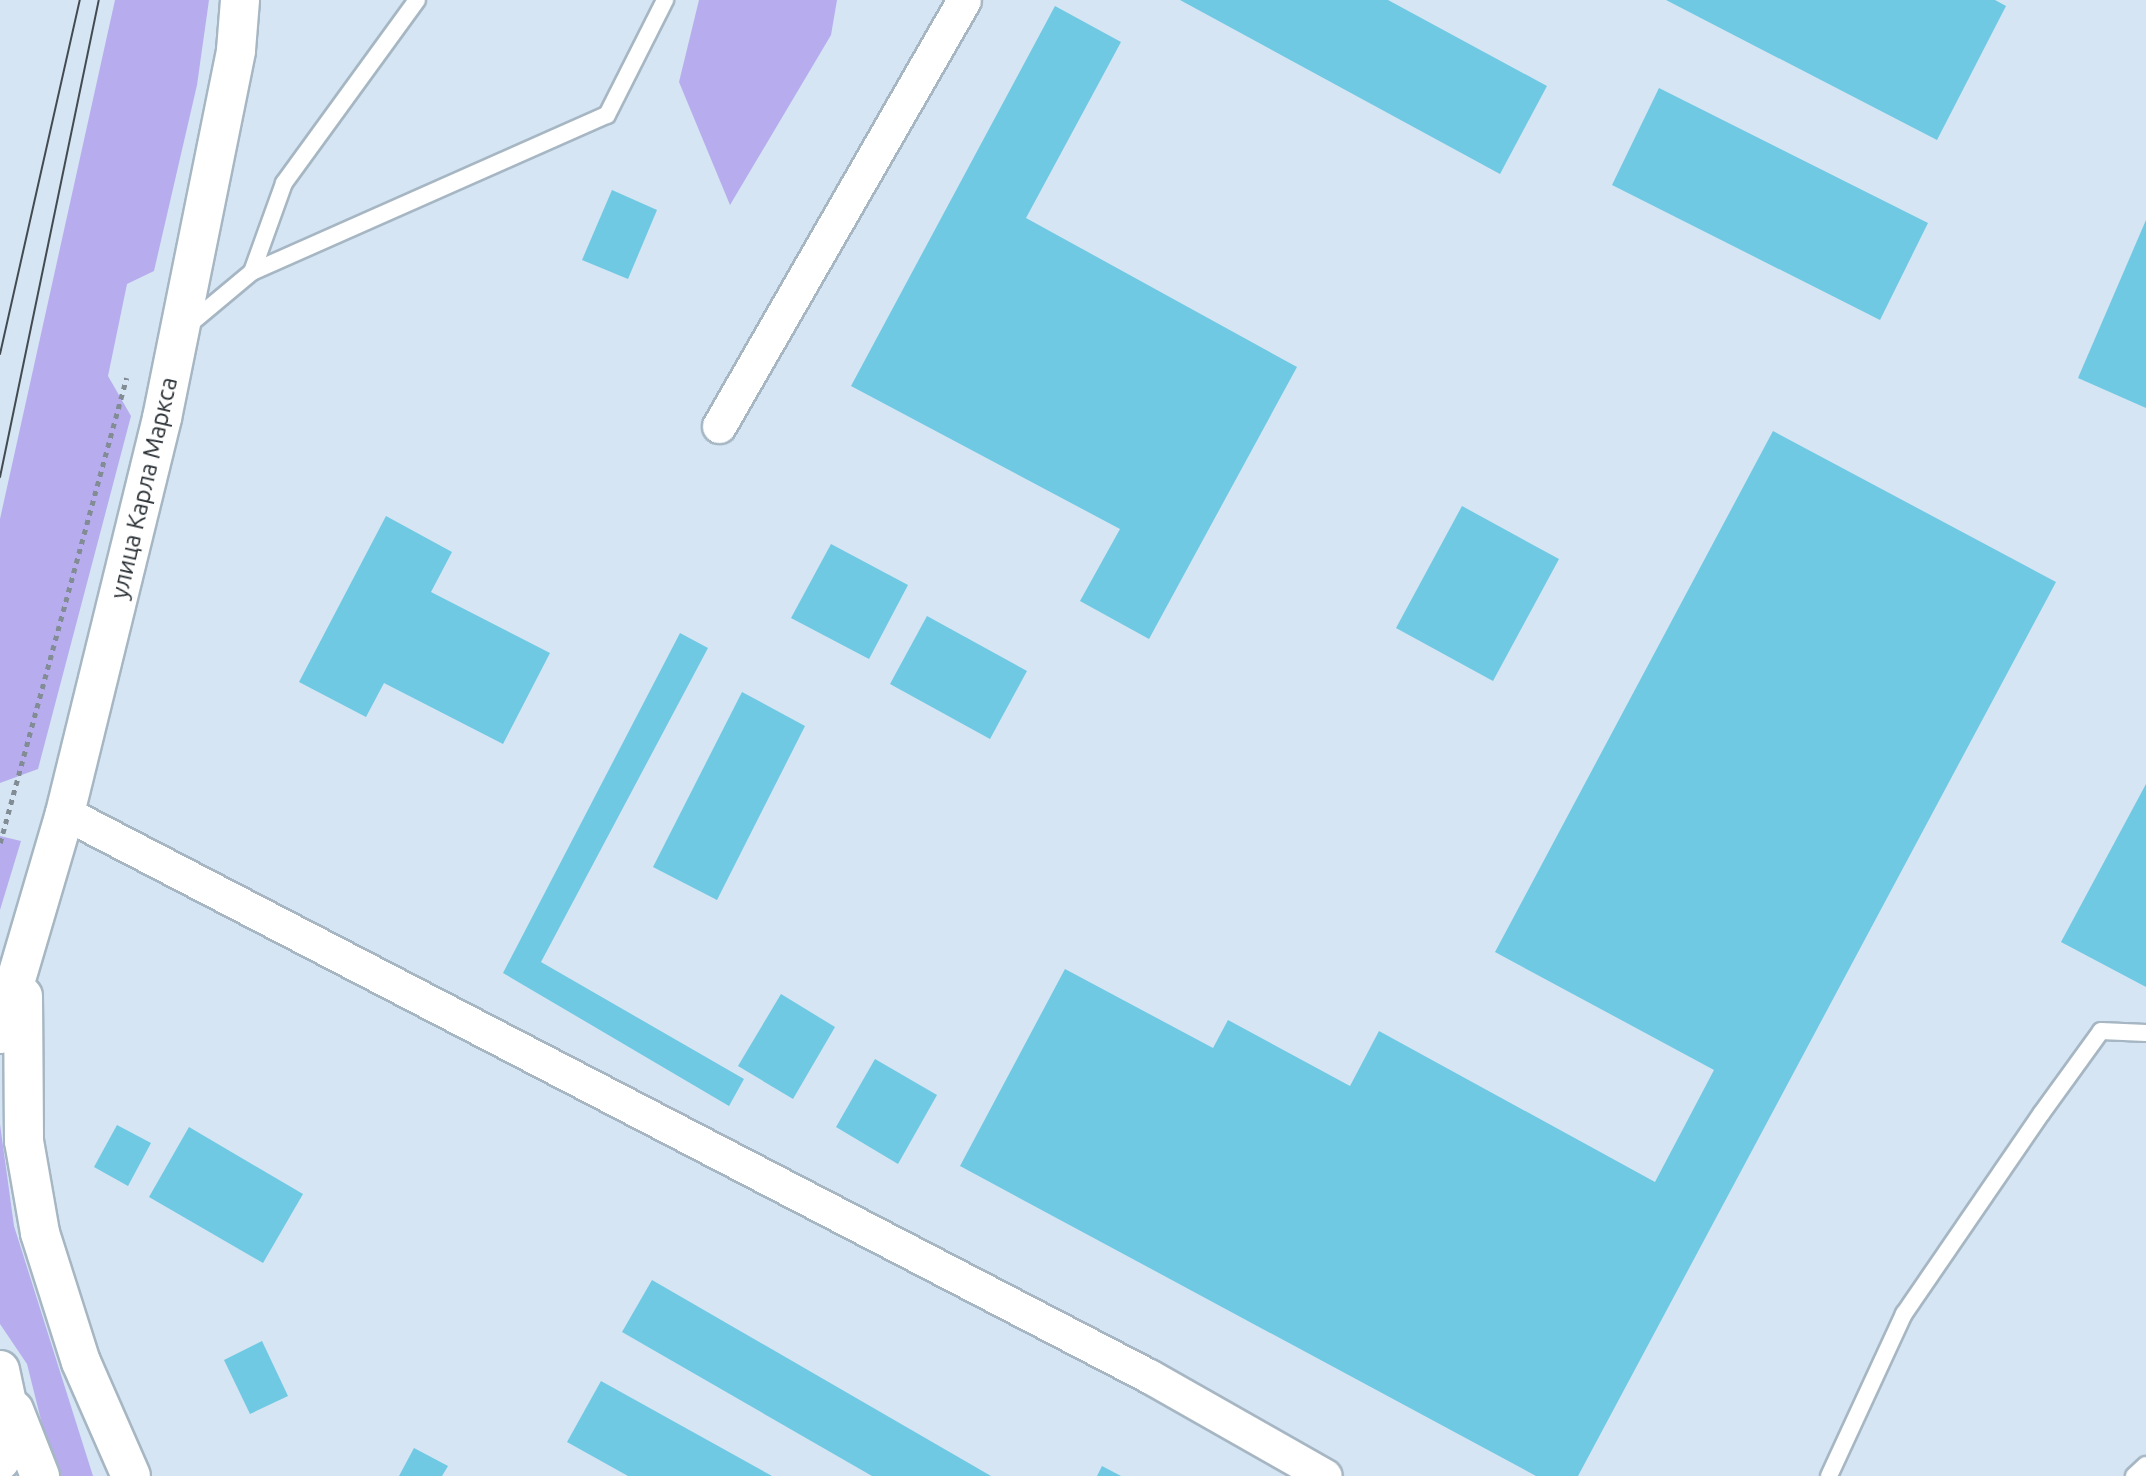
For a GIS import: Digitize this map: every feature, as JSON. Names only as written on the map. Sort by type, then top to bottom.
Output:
[{"type":"street","name":"улица Карла Маркса","points":[[0,1034],[23,971],[65,813],[178,334],[236,50],[240,0]]},
{"type":"street","points":[[719,426],[964,0]]},
{"type":"street","points":[[65,813],[1137,1369],[1325,1476]]},
{"type":"street","name":"улица Карла Маркса","points":[[0,1014],[23,971]]},
{"type":"street","points":[[23,971],[24,1141],[40,1233],[81,1362],[131,1476]]},
{"type":"street","points":[[0,1461],[12,1426],[3,1378]]},
{"type":"street","points":[[3,1378],[40,1476]]},
{"type":"lane","points":[[252,272],[284,183],[417,0]]},
{"type":"lane","points":[[178,334],[252,272],[607,115],[665,0]]},
{"type":"lane","points":[[1829,1476],[1904,1314],[2041,1114],[2101,1031],[2146,1033]]},
{"type":"lane","points":[[2134,1476],[2146,1465]]},
{"type":"path","points":[[0,843],[126,378]]},
{"type":"shaded area","points":[[115,0],[209,0],[197,85],[154,271],[127,284],[108,376],[131,416],[38,769],[0,783],[0,519]]},
{"type":"shaded area","points":[[699,0],[837,0],[831,35],[730,205],[679,82]]},
{"type":"shaded area","points":[[0,836],[21,841],[0,910]]},
{"type":"shaded area","points":[[0,1124],[14,1226],[93,1476],[55,1476],[27,1364],[0,1324]]},
{"type":"building","points":[[1180,0],[1388,0],[1547,86],[1500,174]]},
{"type":"building","points":[[1666,0],[1995,0],[2006,6],[1937,140]]},
{"type":"building","points":[[1055,6],[1121,42],[1026,218],[1297,367],[1149,639],[1080,601],[1120,529],[851,386]]},
{"type":"building","points":[[1659,88],[1928,223],[1880,320],[1612,185]]},
{"type":"building","points":[[612,190],[657,210],[628,279],[582,260]]},
{"type":"building","points":[[2146,220],[2146,408],[2078,378]]},
{"type":"building","points":[[1773,431],[2056,582],[1578,1476],[1536,1476],[960,1166],[1065,969],[1213,1048],[1228,1020],[1350,1086],[1379,1031],[1655,1182],[1714,1070],[1495,952]]},
{"type":"building","points":[[1462,506],[1559,559],[1493,681],[1396,628]]},
{"type":"building","points":[[386,516],[452,552],[431,592],[550,653],[503,744],[384,683],[366,717],[299,682]]},
{"type":"building","points":[[831,544],[908,585],[869,659],[791,618]]},
{"type":"building","points":[[927,616],[1027,671],[990,739],[890,684]]},
{"type":"building","points":[[680,633],[708,648],[541,962],[744,1079],[729,1106],[503,973]]},
{"type":"building","points":[[742,692],[805,726],[717,900],[653,867]]},
{"type":"building","points":[[2146,784],[2146,987],[2061,942]]},
{"type":"building","points":[[781,994],[835,1027],[793,1099],[738,1066]]},
{"type":"building","points":[[875,1059],[937,1095],[898,1164],[836,1127]]},
{"type":"building","points":[[117,1125],[151,1143],[128,1186],[94,1167]]},
{"type":"building","points":[[189,1127],[303,1194],[263,1263],[149,1197]]},
{"type":"building","points":[[652,1280],[991,1476],[872,1476],[622,1332]]},
{"type":"building","points":[[262,1341],[288,1396],[250,1414],[224,1360]]},
{"type":"building","points":[[601,1381],[772,1476],[628,1476],[567,1442]]},
{"type":"building","points":[[414,1448],[448,1466],[442,1476],[399,1476]]},
{"type":"building","points":[[1102,1466],[1121,1476],[1097,1476]]},
{"type":"tram line","points":[[0,354],[80,0]]},
{"type":"tram line","points":[[0,477],[99,0]]}]
